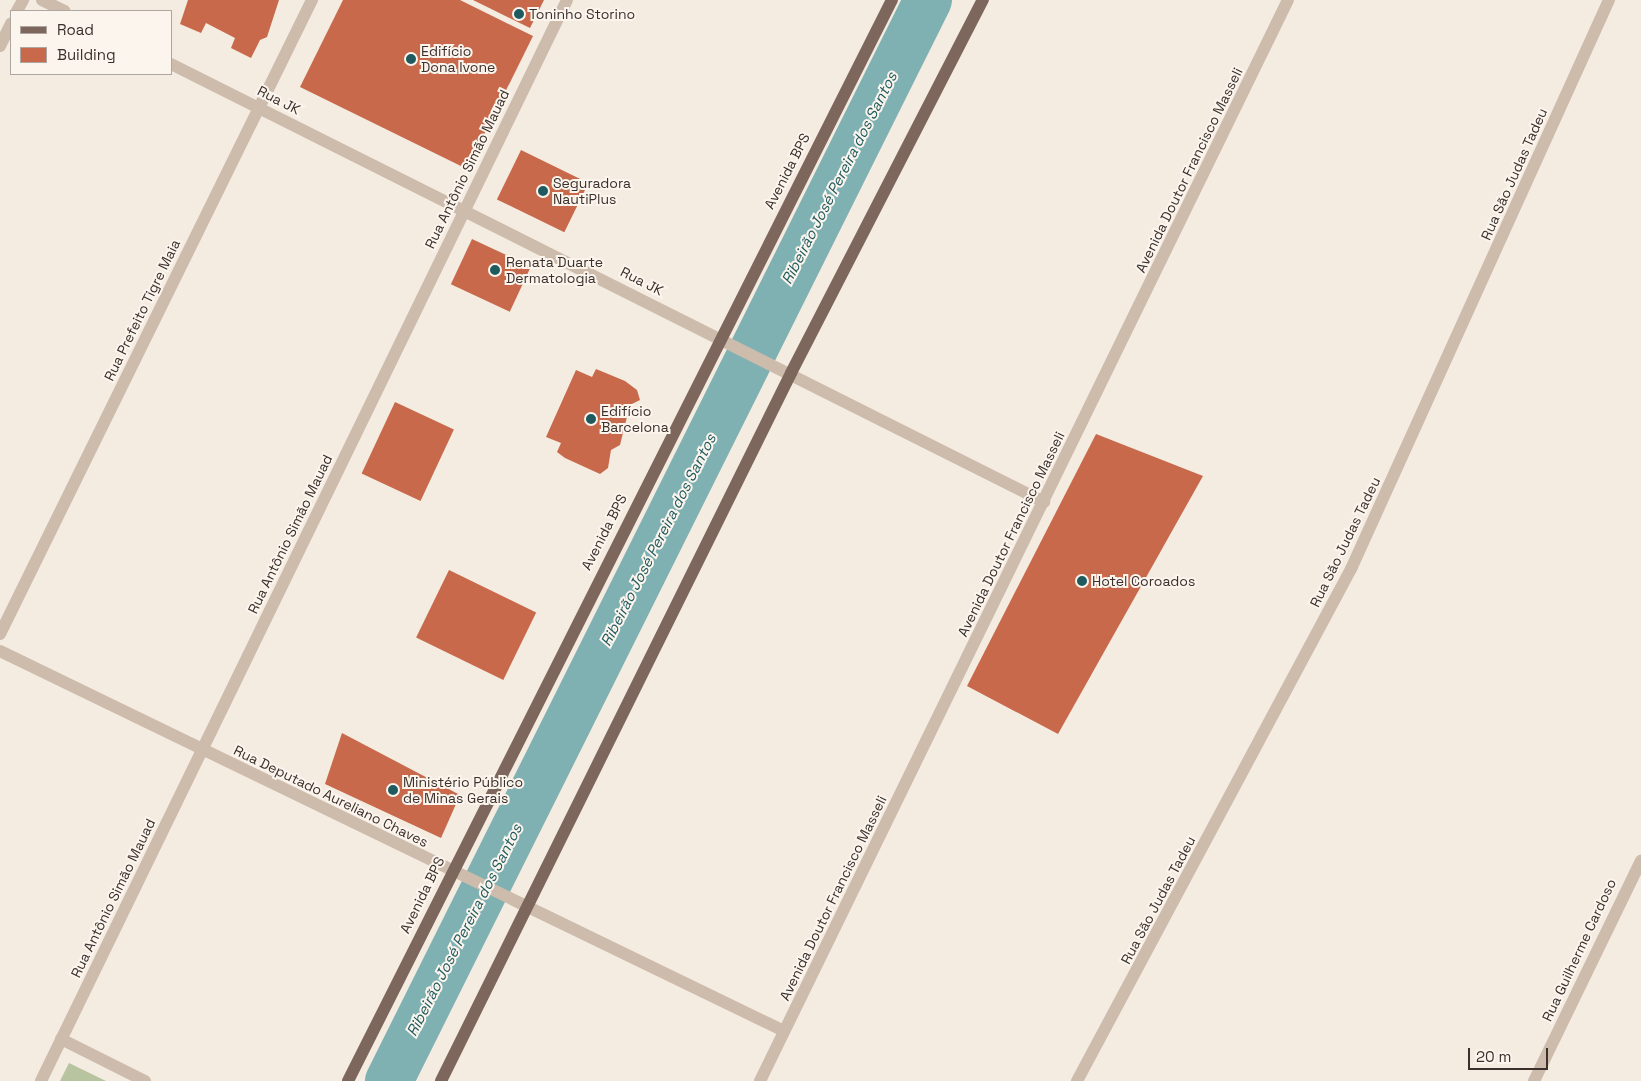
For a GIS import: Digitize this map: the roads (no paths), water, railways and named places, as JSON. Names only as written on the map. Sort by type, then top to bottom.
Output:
[{"type":"main road","name":"Avenida BPS","points":[[348,1081],[450,871],[719,337],[892,0]]},
{"type":"main road","points":[[441,1081],[786,370],[983,0]]},
{"type":"street","points":[[42,0],[63,10]]},
{"type":"street","name":"Rua Prefeito Tigre Maia","points":[[0,634],[312,0]]},
{"type":"street","name":"Rua Antônio Simão Mauad","points":[[41,1081],[567,0]]},
{"type":"street","name":"Avenida Doutor Francisco Masseli","points":[[760,1081],[1288,0]]},
{"type":"street","name":"Rua São Judas Tadeu","points":[[1077,1081],[1352,569],[1609,0]]},
{"type":"street","points":[[0,46],[10,25]]},
{"type":"street","name":"Rua JK","points":[[172,64],[786,370],[1044,502]]},
{"type":"street","name":"Rua Deputado Aureliano Chaves","points":[[0,651],[526,909],[784,1031]]},
{"type":"street","name":"Rua Guilherme Cardoso","points":[[1534,1081],[1641,861]]},
{"type":"street","points":[[61,1039],[145,1081]]},
{"type":"waterway","name":"Ribeirão José Pereira dos Santos","points":[[389,1081],[928,0]]},
{"type":"place","name":"Toninho Storino","points":[[519,14]]},
{"type":"place","name":"Edifício Dona Ivone","points":[[411,59]]},
{"type":"place","name":"Seguradora NautiPlus","points":[[543,191]]},
{"type":"place","name":"Renata Duarte Dermatologia","points":[[495,270]]},
{"type":"place","name":"Edifício Barcelona","points":[[591,419]]},
{"type":"place","name":"Hotel Coroados","points":[[1082,581]]},
{"type":"place","name":"Ministério Público de Minas Gerais","points":[[393,790]]}]
